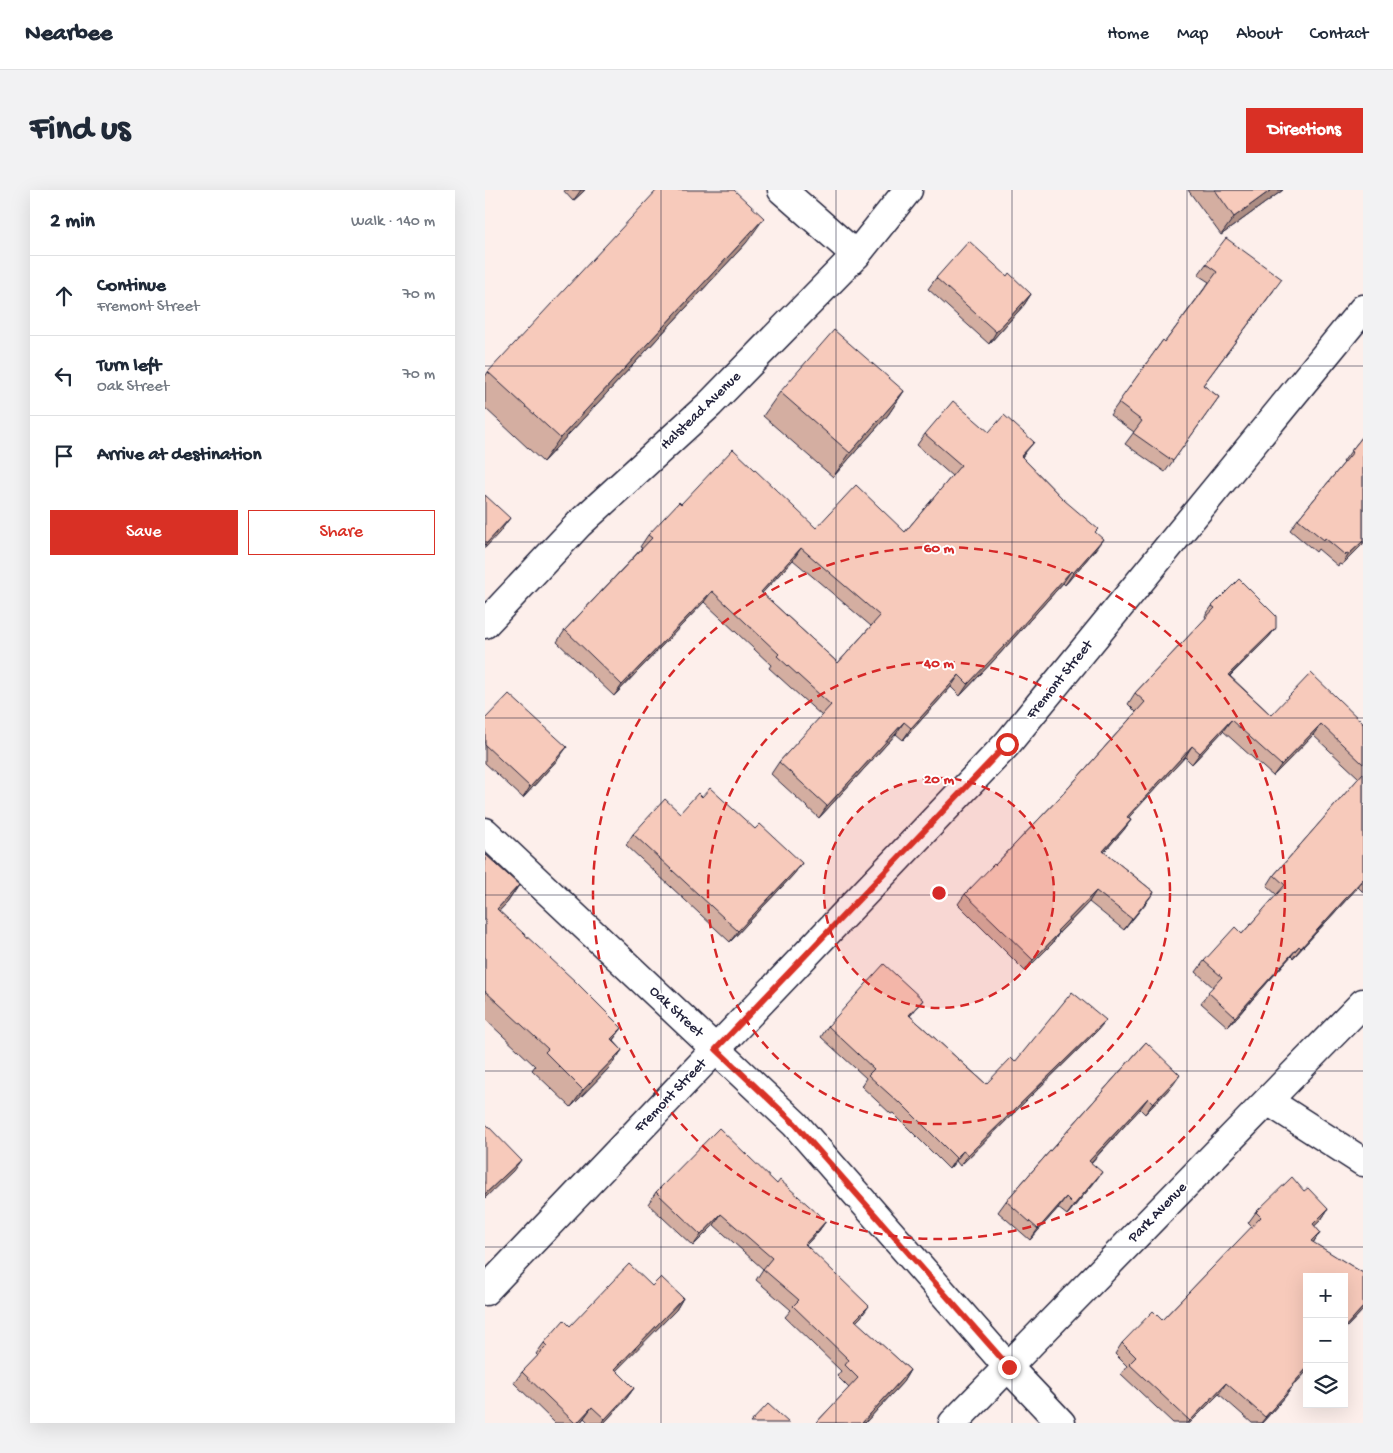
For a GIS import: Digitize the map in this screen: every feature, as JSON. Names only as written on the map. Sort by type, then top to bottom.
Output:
[{"type":"street","points":[[782,190],[856,255]]},
{"type":"street","name":"Halstead Avenue","points":[[485,624],[579,524],[710,404],[856,255],[908,190]]},
{"type":"street","name":"Fremont Street","points":[[485,1291],[1007,744],[1363,309]]},
{"type":"street","name":"Oak Street","points":[[485,832],[795,1124],[1009,1367],[1061,1423]]},
{"type":"street","name":"Park Avenue","points":[[953,1423],[1363,1003]]},
{"type":"street","points":[[1268,1101],[1363,1162]]},
{"type":"building","points":[[657,190],[734,190],[764,218],[560,438],[488,372]]},
{"type":"building","points":[[1215,190],[1271,190],[1234,217]]},
{"type":"building","points":[[1226,238],[1282,279],[1203,385],[1219,397],[1173,461],[1133,433],[1142,421],[1118,403],[1163,340],[1165,342],[1217,272],[1206,264]]},
{"type":"building","points":[[969,241],[1007,276],[1009,273],[1031,294],[996,332],[936,278]]},
{"type":"building","points":[[834,330],[904,391],[850,453],[780,392]]},
{"type":"building","points":[[953,401],[989,432],[1004,415],[1034,442],[1021,456],[1064,500],[1098,529],[1095,532],[1103,539],[1073,573],[1071,571],[968,684],[959,675],[911,728],[904,722],[827,806],[779,762],[831,705],[777,656],[779,654],[712,591],[622,685],[565,630],[652,538],[648,535],[679,502],[681,504],[733,449],[816,528],[856,485],[905,532],[961,465],[925,434]],"holes":[[[801,548],[880,616],[838,663],[761,592]]]},
{"type":"building","points":[[1363,436],[1363,541],[1349,554],[1345,555],[1298,519],[1353,452],[1351,451]]},
{"type":"building","points":[[485,495],[510,518],[485,545]]},
{"type":"building","points":[[1239,579],[1276,616],[1276,628],[1228,675],[1271,715],[1311,673],[1363,723],[1363,764],[1321,724],[1281,765],[1231,720],[1200,753],[1192,746],[1127,817],[1131,820],[1103,851],[1154,892],[1132,919],[1096,891],[1057,931],[1059,933],[1033,960],[965,894],[1062,795],[1145,702],[1135,693],[1215,608],[1212,606]]},
{"type":"building","points":[[509,694],[567,747],[530,787],[485,745],[485,719]]},
{"type":"building","points":[[1363,773],[1363,879],[1235,1017],[1208,992],[1222,977],[1204,961],[1235,927],[1242,934],[1285,885],[1274,875]]},
{"type":"building","points":[[710,788],[755,829],[760,824],[802,863],[738,931],[633,834],[665,799],[680,813],[698,793],[702,797]]},
{"type":"building","points":[[485,854],[519,885],[497,909],[576,982],[622,1028],[611,1039],[622,1050],[583,1090],[545,1052],[548,1049],[485,991]]},
{"type":"building","points":[[884,964],[923,1000],[909,1015],[986,1084],[1011,1058],[1015,1062],[1072,992],[1106,1020],[968,1155],[963,1151],[956,1158],[900,1102],[868,1075],[874,1069],[828,1026]]},
{"type":"building","points":[[1146,1042],[1180,1075],[1153,1103],[1148,1098],[1089,1161],[1102,1172],[1074,1205],[1066,1197],[1038,1229],[1006,1201]]},
{"type":"building","points":[[485,1123],[521,1160],[485,1194]]},
{"type":"building","points":[[719,1128],[777,1184],[780,1180],[826,1221],[805,1244],[869,1306],[855,1320],[910,1370],[862,1423],[816,1423],[858,1378],[845,1365],[849,1360],[793,1306],[799,1300],[763,1269],[772,1258],[721,1214],[701,1235],[656,1192]]},
{"type":"building","points":[[1292,1177],[1304,1191],[1308,1188],[1328,1209],[1313,1224],[1320,1232],[1311,1241],[1363,1273],[1363,1307],[1348,1324],[1348,1273],[1303,1273],[1303,1373],[1293,1386],[1265,1417],[1226,1383],[1190,1421],[1129,1364],[1136,1357],[1122,1343],[1153,1311],[1162,1320],[1261,1217],[1256,1212]]},
{"type":"building","points":[[629,1264],[652,1286],[661,1277],[683,1298],[615,1369],[634,1388],[605,1419],[592,1407],[575,1423],[522,1372],[547,1346],[544,1343],[564,1320],[570,1326]]},
{"type":"building","points":[[768,1404],[789,1423],[750,1423]]},
{"type":"route","points":[[1007,744],[716,1049],[795,1124],[1009,1367]]}]
